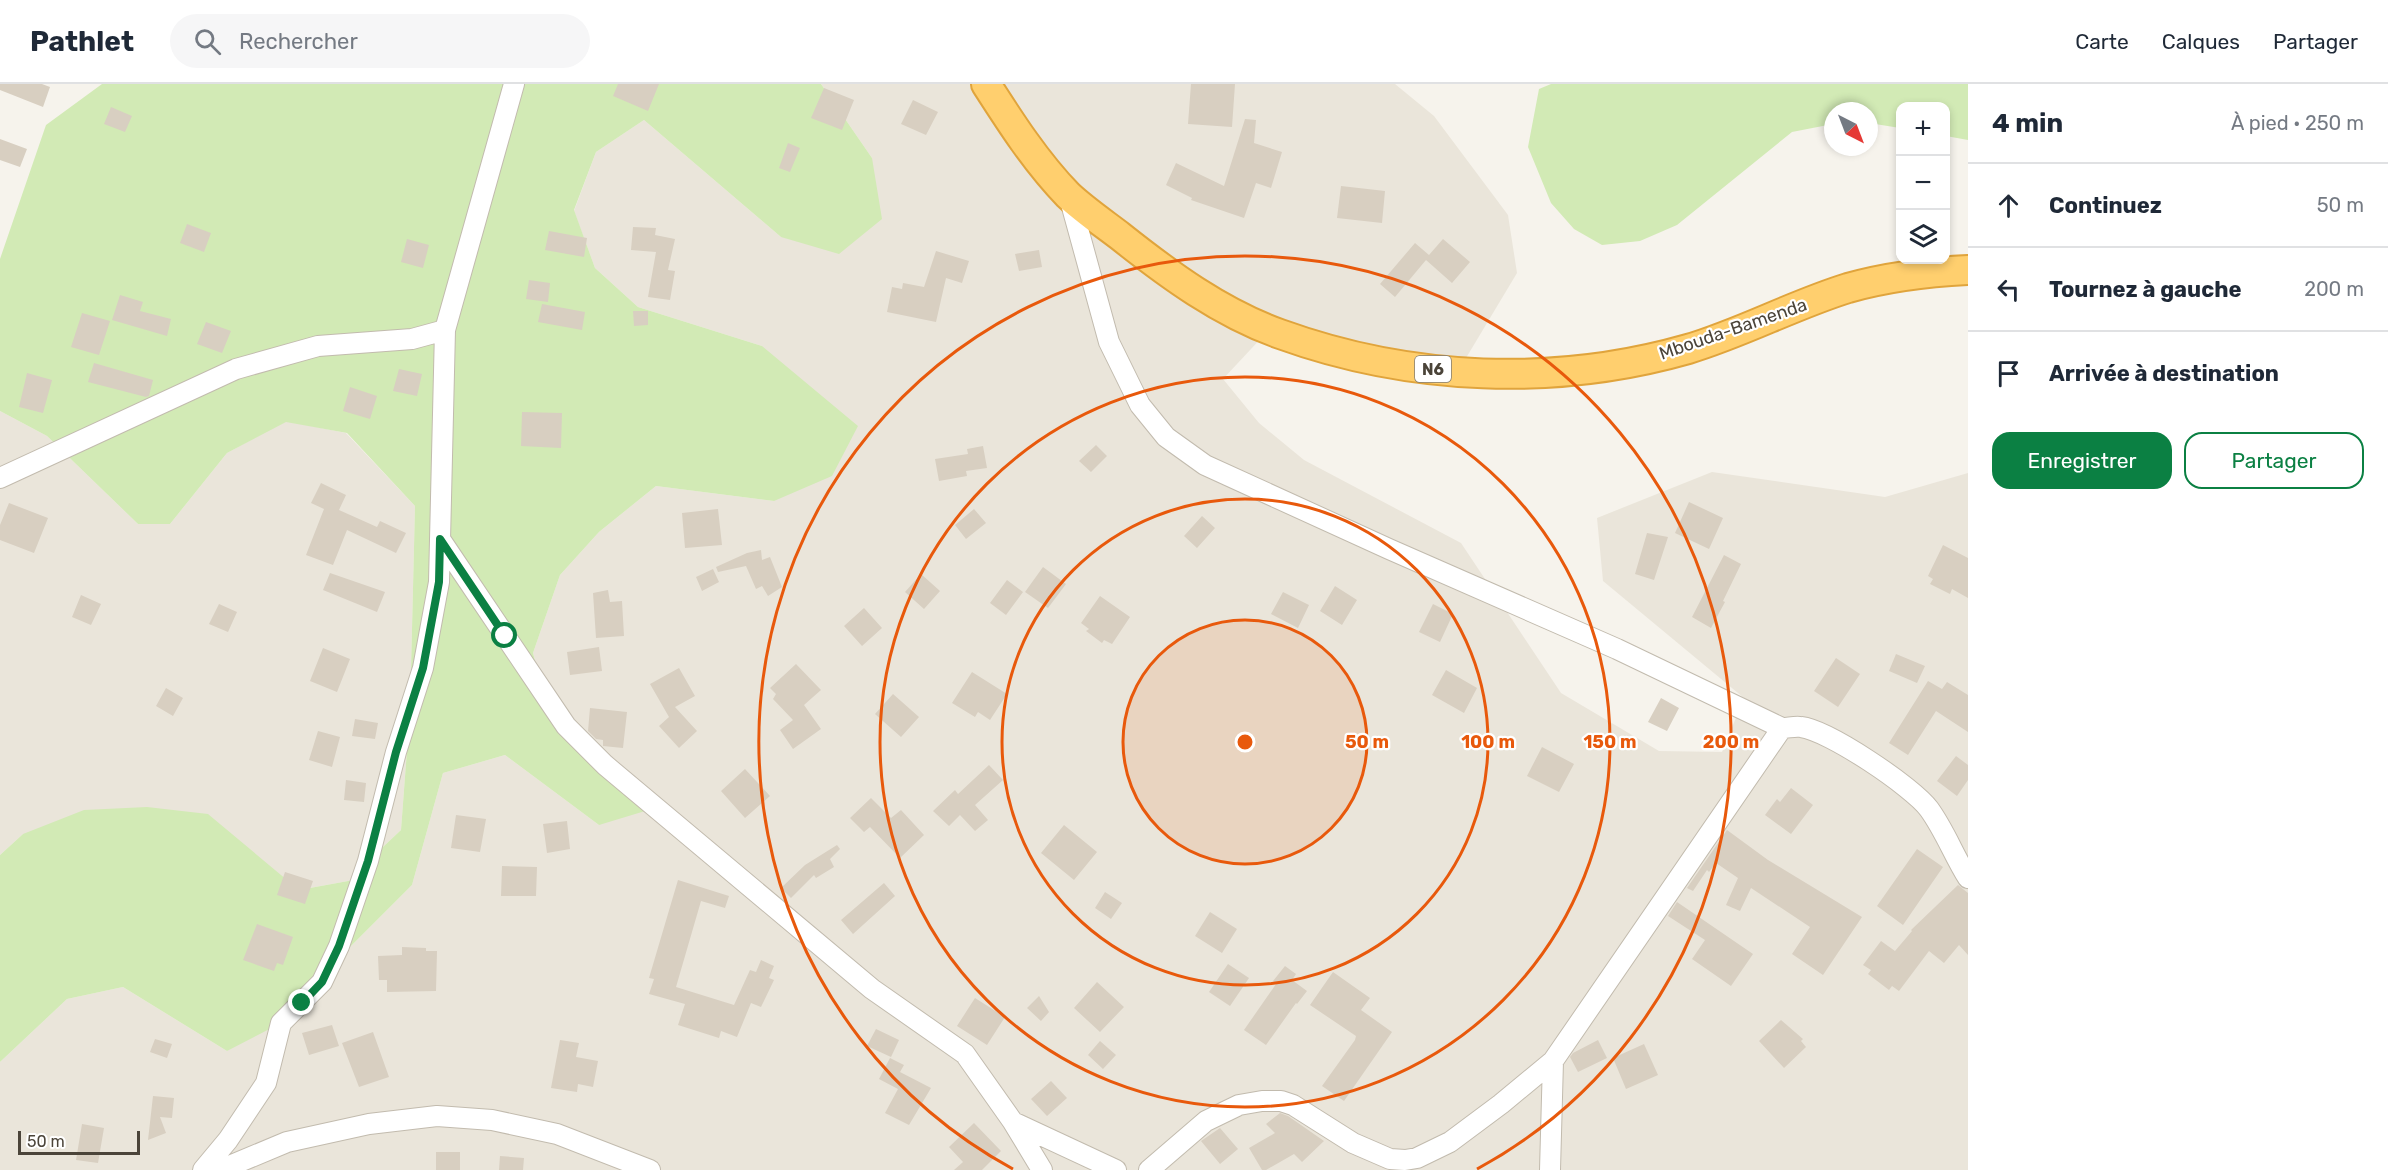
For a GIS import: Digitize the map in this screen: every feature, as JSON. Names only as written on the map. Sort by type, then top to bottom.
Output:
[{"type":"highway","name":"Mbouda-Bamenda","points":[[986,84],[1023,142],[1069,196],[1156,265],[1219,305],[1279,334],[1359,357],[1457,374],[1546,374],[1623,364],[1690,348],[1847,289],[1886,279],[1936,271],[1968,270]]},
{"type":"street","points":[[203,1170],[228,1140],[266,1083],[280,1023],[322,982],[339,946],[368,861],[396,752],[423,668],[439,582],[445,330],[514,84]]},
{"type":"street","points":[[1069,196],[1109,342],[1140,405],[1166,437],[1205,465],[1389,549],[1607,644],[1782,728],[1802,727],[1826,736],[1883,770],[1908,788],[1928,808],[1950,842],[1968,878]]},
{"type":"street","points":[[0,478],[236,369],[318,346],[411,339],[445,330]]},
{"type":"street","points":[[440,539],[566,726],[605,765],[872,989],[965,1054],[1013,1122],[1042,1170]]},
{"type":"street","points":[[1149,1170],[1206,1121],[1239,1105],[1262,1101],[1281,1101],[1293,1105],[1353,1143],[1390,1159],[1417,1158],[1450,1142],[1553,1061],[1782,728]]},
{"type":"street","points":[[1550,1170],[1553,1061]]},
{"type":"street","points":[[220,1170],[287,1142],[369,1124],[437,1116],[492,1120],[557,1134],[650,1170]]},
{"type":"street","points":[[1013,1122],[1116,1170]]},
{"type":"shaded area","points":[[821,84],[1395,84],[1434,116],[1508,215],[1517,273],[1457,373],[1265,334],[1223,379],[1259,423],[1304,460],[1461,543],[1561,693],[1659,751],[1722,752],[1744,698],[1603,581],[1597,518],[1712,472],[1885,497],[1968,473],[1968,1170],[0,1170],[0,1062],[67,999],[123,987],[227,1051],[330,967],[412,885],[443,773],[505,755],[599,825],[544,695],[533,653],[560,575],[599,532],[656,486],[774,501],[762,346],[638,307],[595,268],[574,211],[596,152],[644,120],[781,237],[872,158]]},
{"type":"shaded area","points":[[0,411],[47,436],[138,524],[170,524],[227,453],[286,421],[346,433],[415,506],[410,710],[401,830],[368,861],[359,879],[299,890],[23,834],[0,855]]},
{"type":"green space","points":[[102,84],[821,84],[872,158],[882,219],[839,254],[781,237],[644,120],[596,152],[574,210],[595,268],[638,307],[762,346],[858,426],[832,476],[774,501],[656,486],[599,532],[560,575],[533,653],[544,695],[655,808],[599,825],[505,755],[443,773],[412,885],[330,967],[281,1023],[227,1051],[123,987],[67,999],[0,1062],[0,855],[23,834],[84,810],[147,807],[208,814],[299,890],[359,879],[368,861],[401,830],[410,710],[415,506],[347,433],[286,422],[227,453],[170,524],[138,524],[47,436],[0,411],[0,259],[46,125]]},
{"type":"green space","points":[[1551,84],[1968,84],[1968,140],[1950,137],[1950,102],[1896,102],[1896,127],[1878,124],[1878,102],[1824,102],[1824,126],[1792,132],[1677,225],[1640,241],[1602,245],[1574,229],[1551,203],[1528,147],[1539,89]]},
{"type":"building","points":[[0,84],[42,84],[50,87],[43,107],[0,90]]},
{"type":"building","points":[[618,84],[659,84],[648,111],[613,96]]},
{"type":"building","points":[[1191,84],[1235,84],[1232,127],[1188,124]]},
{"type":"building","points":[[824,88],[854,100],[842,130],[811,118]]},
{"type":"building","points":[[913,100],[938,112],[926,135],[901,124]]},
{"type":"building","points":[[111,107],[132,116],[125,132],[104,124]]},
{"type":"building","points":[[1245,119],[1256,120],[1254,143],[1282,152],[1271,188],[1256,183],[1244,218],[1191,200],[1192,198],[1166,185],[1176,163],[1224,186]]},
{"type":"building","points":[[0,139],[27,149],[20,167],[0,160]]},
{"type":"building","points":[[788,143],[800,148],[790,172],[779,168]]},
{"type":"building","points":[[1341,186],[1385,191],[1382,223],[1337,218]]},
{"type":"building","points":[[187,224],[211,233],[204,252],[180,243]]},
{"type":"building","points":[[633,227],[656,228],[655,235],[675,239],[668,270],[675,271],[670,300],[648,297],[656,252],[631,250]]},
{"type":"building","points":[[549,231],[587,238],[584,257],[545,250]]},
{"type":"building","points":[[407,239],[429,245],[423,268],[401,262]]},
{"type":"building","points":[[1443,239],[1470,262],[1452,283],[1426,260],[1395,297],[1380,284],[1415,243],[1429,255]]},
{"type":"building","points":[[1039,250],[1042,267],[1019,271],[1015,254]]},
{"type":"building","points":[[936,251],[969,261],[962,283],[946,278],[936,322],[887,312],[892,287],[902,289],[903,283],[924,287]]},
{"type":"building","points":[[529,280],[550,283],[548,302],[526,299]]},
{"type":"building","points":[[120,295],[143,302],[140,311],[171,319],[167,336],[112,320]]},
{"type":"building","points":[[542,304],[585,312],[582,330],[538,322]]},
{"type":"building","points":[[633,311],[648,311],[648,325],[634,326]]},
{"type":"building","points":[[82,313],[110,321],[99,355],[71,347]]},
{"type":"building","points":[[206,322],[231,331],[222,353],[197,344]]},
{"type":"building","points":[[94,363],[153,380],[149,396],[88,382]]},
{"type":"building","points":[[399,369],[422,374],[417,396],[393,391]]},
{"type":"building","points":[[27,373],[52,380],[43,413],[19,407]]},
{"type":"building","points":[[350,387],[377,396],[370,419],[343,411]]},
{"type":"building","points":[[522,412],[562,413],[561,448],[521,446]]},
{"type":"building","points":[[1096,445],[1107,456],[1091,472],[1079,461]]},
{"type":"building","points":[[983,446],[987,468],[966,471],[967,476],[939,481],[935,459],[968,454],[967,449]]},
{"type":"building","points":[[321,483],[346,495],[339,510],[377,527],[380,521],[406,533],[396,553],[347,530],[333,565],[306,555],[324,509],[311,503]]},
{"type":"building","points":[[1689,502],[1723,518],[1709,549],[1675,533]]},
{"type":"building","points":[[9,503],[48,518],[34,553],[0,540],[0,525]]},
{"type":"building","points":[[718,509],[722,545],[685,548],[682,513]]},
{"type":"building","points":[[974,509],[986,523],[966,539],[955,525]]},
{"type":"building","points":[[1202,516],[1215,528],[1197,548],[1184,536]]},
{"type":"building","points":[[1647,533],[1668,537],[1654,580],[1635,574]]},
{"type":"building","points":[[1943,545],[1968,558],[1968,598],[1952,589],[1950,594],[1930,584],[1933,579],[1928,576]]},
{"type":"building","points":[[761,550],[762,560],[770,557],[782,587],[768,596],[762,586],[756,589],[746,566],[718,572],[716,567],[747,553]]},
{"type":"building","points":[[1724,555],[1741,564],[1711,628],[1692,617]]},
{"type":"building","points":[[1043,567],[1066,584],[1048,608],[1025,592]]},
{"type":"building","points":[[713,569],[719,582],[702,591],[696,577]]},
{"type":"building","points":[[330,573],[385,592],[377,612],[323,590]]},
{"type":"building","points":[[921,574],[940,591],[924,609],[905,592]]},
{"type":"building","points":[[1007,580],[1023,592],[1006,615],[990,603]]},
{"type":"building","points":[[1335,586],[1357,600],[1342,625],[1320,611]]},
{"type":"building","points":[[608,590],[610,602],[622,601],[624,636],[596,638],[593,593]]},
{"type":"building","points":[[1283,592],[1309,605],[1298,628],[1271,614]]},
{"type":"building","points":[[81,595],[101,604],[91,625],[72,617]]},
{"type":"building","points":[[1100,596],[1130,617],[1112,644],[1104,640],[1102,643],[1086,631],[1089,629],[1081,623]]},
{"type":"building","points":[[219,604],[237,612],[228,632],[209,624]]},
{"type":"building","points":[[1433,604],[1453,614],[1440,642],[1419,632]]},
{"type":"building","points":[[864,608],[882,628],[862,646],[844,626]]},
{"type":"building","points":[[599,647],[602,671],[570,675],[567,652]]},
{"type":"building","points":[[323,648],[350,659],[337,692],[310,681]]},
{"type":"building","points":[[1896,654],[1925,666],[1917,683],[1889,671]]},
{"type":"building","points":[[1836,658],[1860,674],[1838,707],[1814,691]]},
{"type":"building","points":[[796,664],[821,690],[804,705],[821,729],[793,749],[780,730],[793,720],[773,699],[776,694],[770,688]]},
{"type":"building","points":[[679,668],[695,696],[675,707],[697,731],[679,748],[659,726],[669,717],[650,684]]},
{"type":"building","points":[[1446,670],[1477,688],[1464,713],[1432,695]]},
{"type":"building","points":[[972,672],[1007,694],[990,720],[978,712],[975,717],[952,703]]},
{"type":"building","points":[[1928,681],[1942,689],[1947,682],[1968,695],[1968,732],[1936,711],[1908,755],[1889,743]]},
{"type":"building","points":[[166,688],[183,698],[173,716],[156,706]]},
{"type":"building","points":[[893,694],[919,717],[901,737],[875,714]]},
{"type":"building","points":[[1661,698],[1679,708],[1667,731],[1648,722]]},
{"type":"building","points":[[590,708],[627,712],[623,748],[603,746],[603,740],[596,739],[588,731]]},
{"type":"building","points":[[355,719],[378,723],[375,739],[352,736]]},
{"type":"building","points":[[318,731],[340,737],[332,767],[309,760]]},
{"type":"building","points":[[1542,747],[1574,764],[1559,792],[1527,776]]},
{"type":"building","points":[[1956,756],[1968,765],[1968,780],[1957,796],[1937,781]]},
{"type":"building","points":[[989,765],[1003,780],[975,805],[988,820],[975,831],[960,815],[949,826],[933,811],[955,790],[958,794]]},
{"type":"building","points":[[745,769],[770,796],[745,818],[721,791]]},
{"type":"building","points":[[346,780],[366,783],[364,802],[344,800]]},
{"type":"building","points":[[1791,788],[1813,805],[1791,834],[1765,815],[1777,799],[1780,802]]},
{"type":"building","points":[[871,798],[891,818],[901,810],[924,835],[900,858],[870,827],[864,832],[850,818]]},
{"type":"building","points":[[456,815],[486,819],[480,852],[451,848]]},
{"type":"building","points":[[567,821],[570,849],[547,853],[543,824]]},
{"type":"building","points":[[1064,825],[1097,852],[1074,880],[1041,853]]},
{"type":"building","points":[[1727,830],[1768,860],[1862,917],[1823,975],[1792,954],[1810,927],[1751,888],[1740,911],[1726,905],[1738,878],[1716,863],[1709,872],[1707,870],[1693,891],[1687,888]]},
{"type":"building","points":[[837,845],[840,849],[830,859],[834,867],[816,878],[814,875],[791,898],[781,888],[805,865]]},
{"type":"building","points":[[1917,849],[1943,867],[1903,925],[1877,906]]},
{"type":"building","points":[[502,866],[537,867],[536,896],[501,896]]},
{"type":"building","points":[[285,872],[313,881],[305,904],[277,895]]},
{"type":"building","points":[[678,880],[729,896],[725,908],[701,901],[676,987],[734,1005],[750,970],[756,972],[761,960],[774,966],[769,978],[774,980],[761,1007],[751,1003],[737,1037],[721,1031],[719,1038],[678,1025],[685,1004],[649,994],[654,979],[649,978]]},
{"type":"building","points":[[884,883],[895,896],[853,934],[841,920]]},
{"type":"building","points":[[1958,885],[1968,893],[1968,955],[1959,945],[1944,963],[1929,951],[1899,991],[1892,986],[1889,990],[1868,974],[1871,970],[1863,965],[1881,941],[1895,951],[1911,930]]},
{"type":"building","points":[[1105,892],[1122,903],[1111,919],[1095,908]]},
{"type":"building","points":[[1677,902],[1753,954],[1731,986],[1692,959],[1705,940],[1668,916]]},
{"type":"building","points":[[1210,912],[1237,929],[1222,953],[1195,936]]},
{"type":"building","points":[[257,924],[293,937],[283,965],[277,963],[274,971],[243,960]]},
{"type":"building","points":[[402,947],[437,951],[436,991],[387,992],[387,980],[379,980],[378,956],[402,955]]},
{"type":"building","points":[[1228,964],[1249,978],[1230,1006],[1209,992]]},
{"type":"building","points":[[1285,966],[1296,974],[1292,980],[1307,991],[1266,1045],[1244,1030],[1276,984],[1273,981]]},
{"type":"building","points":[[1333,972],[1370,998],[1361,1010],[1392,1032],[1344,1101],[1322,1086],[1356,1036],[1310,1005]]},
{"type":"building","points":[[1097,982],[1124,1007],[1100,1032],[1074,1008]]},
{"type":"building","points":[[1039,996],[1049,1012],[1041,1021],[1027,1008]]},
{"type":"building","points":[[975,998],[1005,1017],[987,1045],[957,1026]]},
{"type":"building","points":[[1781,1020],[1803,1039],[1801,1041],[1806,1047],[1784,1068],[1759,1041]]},
{"type":"building","points":[[332,1025],[339,1046],[309,1055],[302,1033]]},
{"type":"building","points":[[876,1029],[899,1040],[891,1057],[867,1046]]},
{"type":"building","points":[[373,1032],[389,1077],[359,1087],[342,1043]]},
{"type":"building","points":[[155,1039],[172,1044],[167,1058],[150,1052]]},
{"type":"building","points":[[560,1040],[579,1043],[576,1057],[598,1061],[593,1087],[578,1084],[577,1092],[551,1088]]},
{"type":"building","points":[[1598,1040],[1607,1058],[1578,1072],[1570,1057],[1573,1053]]},
{"type":"building","points":[[1100,1041],[1116,1055],[1103,1069],[1088,1055]]},
{"type":"building","points":[[1644,1044],[1658,1075],[1626,1089],[1613,1058]]},
{"type":"building","points":[[890,1058],[904,1065],[900,1072],[931,1088],[909,1125],[885,1113],[898,1089],[879,1079]]},
{"type":"building","points":[[1051,1081],[1067,1098],[1047,1116],[1031,1099]]},
{"type":"building","points":[[153,1096],[174,1098],[172,1118],[160,1117],[166,1133],[148,1140]]},
{"type":"building","points":[[1280,1113],[1324,1141],[1302,1162],[1294,1154],[1262,1170],[1249,1148],[1275,1133],[1266,1124]]},
{"type":"building","points":[[974,1123],[1001,1151],[982,1170],[954,1170],[963,1162],[949,1147]]},
{"type":"building","points":[[82,1124],[104,1128],[98,1163],[76,1160]]},
{"type":"building","points":[[1220,1128],[1238,1149],[1220,1164],[1201,1141]]},
{"type":"building","points":[[436,1152],[460,1152],[460,1170],[436,1170]]},
{"type":"building","points":[[500,1156],[524,1158],[523,1170],[499,1170]]},
{"type":"route","points":[[302,1003],[322,982],[339,946],[368,861],[396,752],[423,668],[439,582],[440,539],[505,636]]}]
